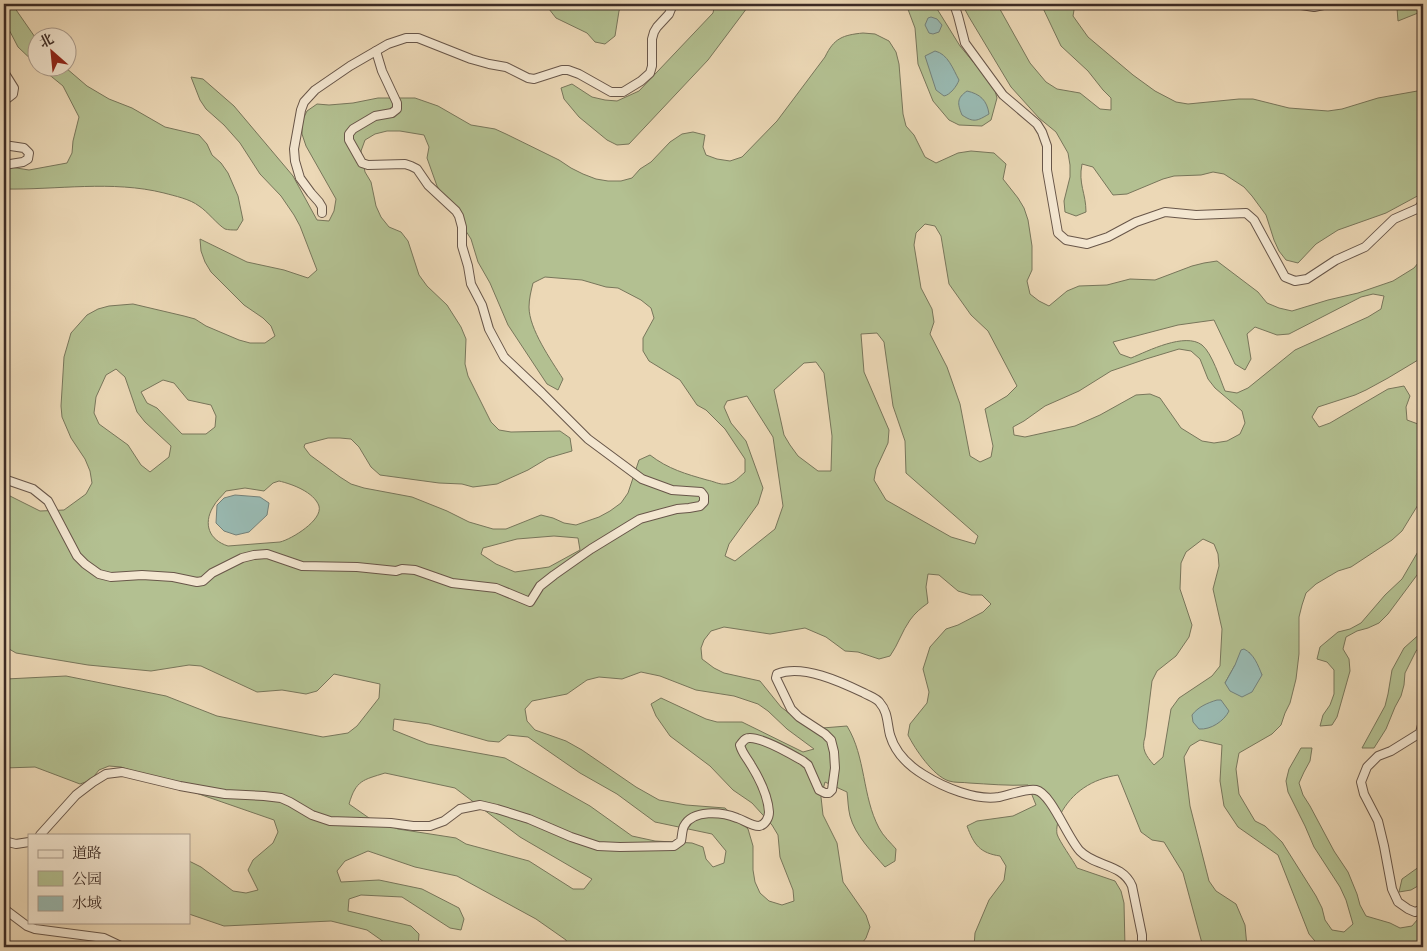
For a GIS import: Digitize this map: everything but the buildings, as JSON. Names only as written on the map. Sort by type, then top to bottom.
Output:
[{"type":"street","points":[[322,213],[322,207],[319,202],[300,178],[296,161],[294,149],[301,110],[304,102],[315,90],[350,66],[388,44],[406,38],[418,38],[471,59],[506,67],[528,78],[534,79],[562,70],[568,70],[611,92],[623,92],[650,73],[654,32],[669,14],[673,4]]},
{"type":"street","points":[[954,4],[965,43],[1003,95],[1037,124],[1042,132],[1047,146],[1047,170],[1058,233],[1066,240],[1087,244],[1108,237],[1136,222],[1165,212],[1196,215],[1246,213],[1254,220],[1285,276],[1294,281],[1307,279],[1336,260],[1364,247],[1394,219],[1419,208],[1423,202]]},
{"type":"street","points":[[1295,4],[1314,7],[1328,4]]},
{"type":"street","points":[[4,479],[33,489],[48,501],[77,556],[99,574],[111,577],[142,575],[173,577],[197,582],[203,581],[212,573],[242,558],[254,554],[267,554],[302,566],[357,567],[396,571],[402,569],[415,570],[452,583],[496,588],[530,602],[540,586],[554,575],[591,549],[640,519],[677,509],[700,506],[704,502],[702,492],[672,490],[642,479],[588,440],[542,392],[504,357],[488,329],[482,306],[471,284],[462,246],[462,227],[456,210],[428,185],[417,169],[411,166],[405,164],[368,165],[362,163],[350,140],[350,134],[353,129],[375,116],[392,113],[397,109],[398,103],[380,65],[376,51]]},
{"type":"street","points":[[4,72],[14,88],[13,94],[4,101]]},
{"type":"street","points":[[4,145],[24,148],[29,153],[28,159],[23,162],[4,165]]},
{"type":"street","points":[[41,834],[76,795],[93,782],[106,774],[122,772],[180,786],[225,794],[281,798],[312,815],[330,821],[391,822],[414,826],[430,826],[444,821],[460,809],[480,806],[529,819],[598,846],[674,846],[681,841],[683,826],[694,816],[716,813],[737,817],[758,826],[766,821],[769,812],[765,794],[752,765],[741,750],[740,745],[745,738],[762,740],[803,761],[808,765],[819,790],[825,794],[832,790],[835,768],[834,752],[830,740],[825,734],[799,717],[791,709],[776,678],[777,674],[785,671],[827,677],[879,701],[885,709],[891,736],[900,754],[915,769],[935,782],[964,793],[985,797],[997,797],[1031,790],[1038,790],[1043,793],[1070,839],[1080,852],[1120,870],[1129,879],[1142,935],[1142,947]]},
{"type":"street","points":[[1423,721],[1420,733],[1391,751],[1378,756],[1367,767],[1361,782],[1364,794],[1378,821],[1392,889],[1398,902],[1414,912],[1423,909]]},
{"type":"street","points":[[4,841],[16,844],[28,842]]},
{"type":"street","points":[[4,910],[27,926],[35,929],[104,938],[123,947]]},
{"type":"green space","points":[[4,4],[12,4],[29,28],[28,56],[18,47],[4,20]]},
{"type":"green space","points":[[540,4],[622,4],[615,36],[605,44],[595,42],[587,33],[556,18],[549,9]]},
{"type":"green space","points":[[715,4],[748,4],[747,8],[708,60],[629,144],[617,145],[607,140],[579,117],[564,99],[561,88],[572,84],[592,97],[605,100],[617,101],[639,91],[713,13]]},
{"type":"green space","points":[[906,4],[934,4],[960,46],[994,87],[997,98],[991,120],[982,126],[959,125],[949,120],[933,101],[918,64],[915,28]]},
{"type":"green space","points":[[962,4],[997,4],[1030,63],[1046,82],[1057,89],[1080,93],[1100,109],[1111,110],[1111,98],[1088,71],[1061,46],[1041,4],[1075,4],[1073,16],[1088,37],[1133,75],[1155,91],[1176,102],[1188,104],[1253,99],[1289,108],[1328,111],[1342,109],[1378,98],[1423,90],[1423,193],[1386,213],[1338,230],[1316,244],[1298,263],[1286,260],[1279,251],[1266,215],[1252,196],[1244,187],[1224,174],[1213,172],[1201,175],[1174,176],[1127,194],[1113,195],[1093,167],[1082,164],[1081,177],[1086,212],[1076,216],[1065,212],[1064,201],[1070,177],[1068,153],[1056,132],[1039,118],[1011,87]]},
{"type":"green space","points":[[1411,4],[1423,4],[1423,11],[1398,21],[1397,8]]},
{"type":"green space","points":[[863,33],[875,34],[889,41],[896,52],[899,64],[903,114],[906,126],[914,135],[925,157],[936,163],[958,153],[971,151],[994,153],[1006,164],[1003,179],[1018,198],[1028,220],[1032,246],[1032,270],[1027,281],[1030,294],[1049,306],[1067,291],[1079,286],[1107,285],[1130,279],[1155,280],[1192,266],[1217,261],[1258,292],[1267,303],[1292,311],[1358,293],[1393,281],[1414,268],[1423,257],[1423,357],[1366,390],[1318,407],[1312,417],[1319,427],[1330,423],[1388,389],[1404,386],[1410,396],[1406,407],[1407,420],[1418,424],[1423,404],[1423,477],[1421,500],[1402,531],[1392,540],[1351,567],[1338,571],[1316,584],[1306,593],[1299,617],[1299,654],[1296,679],[1290,703],[1281,725],[1272,734],[1239,753],[1236,769],[1239,794],[1255,821],[1265,826],[1282,842],[1316,896],[1325,920],[1332,930],[1344,932],[1353,924],[1346,900],[1340,887],[1314,847],[1288,792],[1286,781],[1289,769],[1301,748],[1312,748],[1310,761],[1299,783],[1303,795],[1348,872],[1366,916],[1400,928],[1412,926],[1423,913],[1423,947],[1320,947],[1309,934],[1278,855],[1238,827],[1224,806],[1220,781],[1222,745],[1200,740],[1190,746],[1184,757],[1190,806],[1209,881],[1216,891],[1236,904],[1245,925],[1247,947],[1203,947],[1183,873],[1164,842],[1152,840],[1141,832],[1118,775],[1091,783],[1077,793],[1060,815],[1057,824],[1057,834],[1077,868],[1115,881],[1121,891],[1124,903],[1125,947],[974,947],[975,933],[989,900],[1004,880],[1006,866],[1000,856],[987,853],[975,843],[967,826],[977,821],[1013,816],[1036,805],[1028,785],[956,782],[943,778],[925,761],[908,735],[910,724],[927,703],[929,692],[923,669],[930,647],[946,629],[983,612],[991,604],[982,595],[971,595],[958,591],[939,575],[928,574],[926,587],[928,603],[910,620],[890,656],[879,659],[858,652],[845,651],[826,637],[805,628],[770,634],[724,627],[711,631],[701,648],[702,659],[714,668],[724,673],[760,681],[781,707],[810,729],[847,726],[858,751],[874,816],[885,837],[896,849],[895,861],[885,867],[864,843],[852,823],[847,792],[825,782],[821,797],[823,815],[837,843],[843,882],[866,915],[870,927],[866,938],[859,947],[721,947],[720,945],[705,947],[569,947],[566,940],[536,919],[457,876],[415,867],[368,851],[345,861],[337,871],[341,882],[379,880],[422,889],[459,908],[464,919],[461,930],[450,928],[402,897],[361,895],[349,899],[348,911],[411,926],[419,934],[418,947],[391,947],[367,930],[331,921],[224,926],[190,914],[190,862],[201,867],[233,891],[246,893],[258,890],[248,870],[253,860],[273,843],[278,832],[274,820],[121,767],[109,766],[99,770],[91,780],[80,784],[35,767],[4,768],[4,677],[6,679],[66,676],[166,696],[217,716],[323,737],[348,733],[357,726],[379,698],[380,684],[334,674],[317,691],[306,694],[282,690],[257,692],[201,666],[189,665],[151,671],[88,665],[16,653],[4,646],[4,493],[40,511],[64,510],[86,494],[92,483],[85,459],[71,438],[62,417],[64,357],[71,333],[87,315],[98,309],[133,304],[195,319],[206,326],[250,343],[265,343],[275,336],[271,326],[263,318],[244,305],[211,272],[201,251],[200,239],[247,262],[284,270],[308,278],[317,270],[294,215],[281,196],[260,174],[240,143],[206,109],[200,100],[191,77],[203,79],[234,106],[293,176],[317,220],[329,221],[334,211],[336,199],[306,146],[302,134],[302,121],[307,111],[317,104],[353,103],[378,98],[415,98],[438,106],[471,125],[495,129],[559,160],[583,174],[596,179],[621,181],[632,178],[670,142],[682,134],[693,132],[705,135],[703,147],[706,155],[730,161],[742,157],[777,121],[832,46],[845,36]],"holes":[[[387,131],[424,135],[429,147],[427,158],[437,186],[471,239],[478,262],[490,283],[508,325],[547,384],[558,390],[563,379],[542,344],[530,316],[529,301],[533,283],[545,277],[582,280],[606,287],[618,288],[641,300],[651,308],[654,318],[643,338],[643,351],[649,361],[680,380],[697,405],[706,410],[725,429],[745,459],[745,472],[732,482],[721,484],[677,470],[650,455],[639,460],[628,493],[621,503],[599,517],[576,525],[541,515],[506,529],[493,529],[469,522],[412,497],[351,484],[310,455],[304,447],[305,444],[328,438],[351,439],[359,447],[371,467],[380,475],[439,483],[462,484],[473,487],[497,484],[528,470],[548,458],[572,451],[570,438],[560,431],[511,432],[499,430],[491,422],[468,376],[465,364],[466,339],[461,327],[447,305],[427,286],[419,275],[408,241],[401,232],[389,227],[381,217],[376,206],[371,182],[365,172],[361,151],[365,140],[375,134]],[[925,224],[935,226],[941,236],[949,284],[971,315],[988,331],[1017,386],[1007,396],[985,409],[993,446],[991,457],[980,462],[970,456],[960,404],[947,367],[930,334],[934,322],[932,309],[921,288],[914,245],[916,233]],[[1373,294],[1384,296],[1381,309],[1368,317],[1295,350],[1248,388],[1237,393],[1225,391],[1206,349],[1195,342],[1186,341],[1166,344],[1131,358],[1120,354],[1113,342],[1178,325],[1214,320],[1235,364],[1245,370],[1251,359],[1247,334],[1255,327],[1277,335],[1289,334],[1361,297]],[[877,333],[884,342],[893,406],[905,441],[906,473],[978,536],[975,544],[951,537],[886,500],[874,480],[876,469],[888,443],[889,430],[864,372],[861,334]],[[1179,349],[1191,351],[1200,359],[1208,379],[1215,388],[1242,411],[1245,423],[1240,434],[1227,441],[1214,443],[1202,441],[1181,428],[1160,398],[1150,394],[1136,395],[1100,415],[1075,426],[1025,437],[1014,435],[1013,427],[1045,406],[1079,391],[1111,371]],[[816,362],[824,373],[832,436],[831,471],[818,471],[798,456],[790,445],[784,435],[774,390],[804,363]],[[116,369],[125,377],[137,412],[171,446],[169,457],[150,472],[141,465],[128,445],[99,424],[94,413],[96,397],[106,375]],[[163,380],[174,383],[188,400],[211,405],[216,416],[215,427],[206,434],[182,434],[157,408],[147,403],[141,392]],[[747,396],[773,437],[783,506],[775,529],[735,561],[725,556],[729,544],[758,504],[763,488],[746,441],[731,423],[724,407],[727,401]],[[284,482],[308,493],[316,501],[319,511],[312,523],[306,528],[280,542],[228,546],[212,536],[208,519],[216,503],[226,491],[245,488],[264,491],[273,483]],[[554,536],[578,538],[580,550],[549,567],[515,572],[496,564],[481,554],[483,548],[517,539]],[[1203,539],[1214,544],[1218,554],[1219,566],[1213,589],[1222,629],[1220,666],[1212,676],[1179,698],[1171,709],[1163,757],[1154,765],[1144,749],[1152,681],[1157,671],[1176,656],[1189,637],[1192,625],[1180,589],[1181,563],[1186,552]],[[1249,652],[1262,675],[1225,683],[1235,665]],[[641,672],[660,676],[696,690],[734,696],[758,704],[814,749],[803,752],[742,722],[717,722],[706,719],[661,698],[651,704],[656,716],[670,736],[710,766],[733,790],[752,803],[772,825],[778,835],[780,857],[793,890],[794,901],[782,905],[769,901],[760,893],[755,882],[753,846],[748,829],[725,808],[686,805],[659,800],[636,787],[582,750],[566,741],[535,730],[527,721],[525,709],[532,701],[567,694],[587,680],[599,677],[622,679]],[[394,719],[429,724],[488,741],[499,742],[508,735],[528,737],[580,773],[617,794],[655,822],[712,834],[726,851],[724,863],[713,867],[706,859],[703,847],[692,843],[655,841],[632,836],[590,806],[505,758],[428,744],[393,730]],[[385,773],[455,788],[520,837],[592,879],[584,889],[573,889],[529,861],[466,844],[456,838],[398,829],[369,818],[349,804],[354,790],[361,782]]]},
{"type":"green space","points":[[53,78],[78,78],[109,99],[132,108],[165,127],[199,135],[207,144],[212,155],[228,173],[238,196],[243,220],[237,230],[225,229],[202,208],[191,201],[144,189],[104,186],[4,189],[4,166],[29,170],[67,163],[72,153],[79,117],[63,86]]},
{"type":"green space","points":[[1423,543],[1423,567],[1388,614],[1379,623],[1346,637],[1343,649],[1349,659],[1350,671],[1337,717],[1332,725],[1320,726],[1323,715],[1330,705],[1334,694],[1334,670],[1327,662],[1317,659],[1320,647],[1338,632],[1350,629],[1361,623],[1385,595],[1402,579]]},
{"type":"green space","points":[[1423,631],[1423,643],[1416,651],[1405,673],[1401,696],[1386,729],[1374,748],[1362,748],[1385,706],[1392,670],[1404,648]]},
{"type":"green space","points":[[1423,864],[1423,883],[1411,890],[1399,892],[1402,879]]},
{"type":"water","points":[[928,18],[937,19],[942,25],[939,32],[933,34],[929,33],[925,25]]},
{"type":"water","points":[[935,51],[947,59],[959,80],[953,90],[944,96],[936,90],[925,56]]},
{"type":"water","points":[[967,91],[982,98],[987,105],[989,114],[976,120],[962,115],[959,101],[961,96]]},
{"type":"water","points":[[235,495],[260,497],[269,503],[267,515],[249,532],[236,535],[224,531],[216,523],[217,505],[224,498]]},
{"type":"water","points":[[1244,649],[1253,657],[1262,675],[1252,692],[1242,697],[1230,691],[1225,683],[1241,650]]},
{"type":"water","points":[[1221,700],[1229,711],[1227,715],[1212,726],[1199,729],[1193,722],[1192,715],[1203,706]]}]
